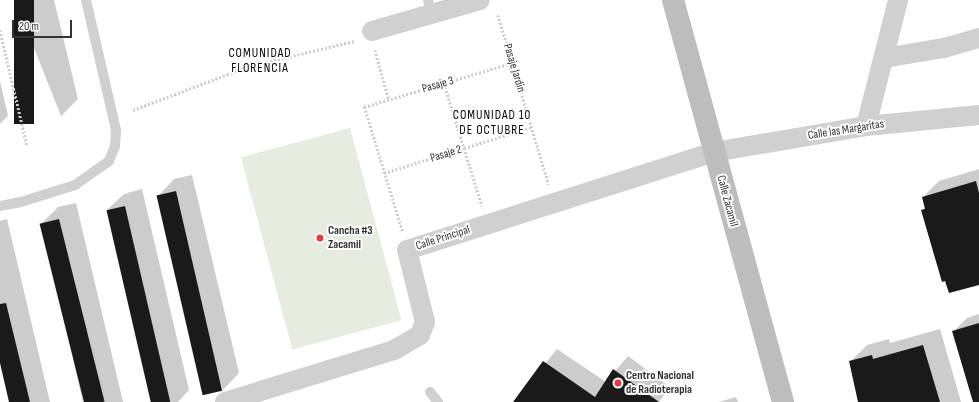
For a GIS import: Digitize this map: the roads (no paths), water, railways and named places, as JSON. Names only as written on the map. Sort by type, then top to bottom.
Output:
[{"type":"street","points":[[367,39],[440,6],[480,0]]},
{"type":"street","name":"Calle Zacamil","points":[[672,0],[783,402]]},
{"type":"street","points":[[866,126],[898,0]]},
{"type":"street","points":[[884,58],[977,36]]},
{"type":"street","name":"Calle las Margaritas","points":[[714,152],[866,126],[979,115]]},
{"type":"street","name":"Calle Principal","points":[[225,402],[394,350],[420,335],[425,322],[408,250],[714,152]]},
{"type":"lane","points":[[0,206],[21,202],[75,185],[109,160],[115,146],[116,130],[86,0]]},
{"type":"lane","points":[[430,392],[438,402]]},
{"type":"place","name":"Cancha #3 Zacamil","points":[[320,238]]},
{"type":"place","name":"Centro Nacional de Radioterapia","points":[[618,383]]},
{"type":"district","name":"COMUNIDAD FLORENCIA","points":[[260,62]]},
{"type":"district","name":"COMUNIDAD 10 DE OCTUBRE","points":[[492,124]]}]
